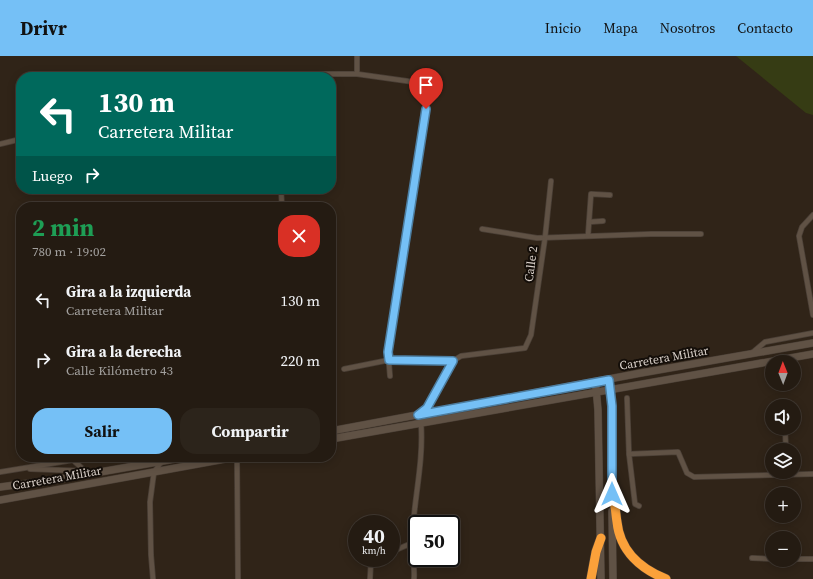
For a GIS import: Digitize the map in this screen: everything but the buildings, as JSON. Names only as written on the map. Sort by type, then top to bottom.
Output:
[{"type":"highway","points":[[612,494],[616,508],[618,530],[626,549],[643,567],[666,579]]},
{"type":"highway","points":[[590,579],[596,552],[601,538]]},
{"type":"main road","name":"Carretera Militar","points":[[336,430],[813,343]]},
{"type":"main road","name":"Carretera Militar","points":[[336,439],[813,354]]},
{"type":"main road","points":[[609,380],[612,406],[613,579]]},
{"type":"main road","points":[[595,382],[598,410],[601,579]]},
{"type":"main road","name":"Carretera Militar","points":[[0,487],[60,479],[148,462]]},
{"type":"main road","name":"Carretera Militar","points":[[0,500],[209,462]]},
{"type":"street","points":[[357,56],[358,74]]},
{"type":"street","points":[[336,74],[358,74],[420,83],[428,95],[388,352],[390,376]]},
{"type":"street","points":[[0,144],[16,140]]},
{"type":"street","name":"Calle 2","points":[[453,361],[461,356],[525,348],[531,335],[545,238],[551,181]]},
{"type":"street","points":[[588,236],[591,194],[610,195]]},
{"type":"street","points":[[813,215],[802,227],[799,236],[813,315]]},
{"type":"street","points":[[589,222],[603,221]]},
{"type":"street","points":[[482,229],[538,238],[651,234],[701,234]]},
{"type":"street","points":[[751,354],[765,342],[813,333]]},
{"type":"street","points":[[344,370],[389,360],[453,361],[427,408],[418,415]]},
{"type":"street","points":[[627,398],[629,454],[635,504],[639,506]]},
{"type":"street","points":[[415,515],[422,454],[421,424]]},
{"type":"street","points":[[629,454],[678,452],[687,474],[694,477],[765,474]]},
{"type":"street","points":[[0,472],[60,462]]},
{"type":"street","points":[[74,462],[85,471]]},
{"type":"street","points":[[153,579],[150,502],[154,472],[161,462]]},
{"type":"street","points":[[237,462],[238,579]]},
{"type":"street","points":[[14,470],[66,469],[100,472]]},
{"type":"street","points":[[801,474],[813,474]]},
{"type":"street","points":[[752,558],[765,559]]},
{"type":"street","points":[[801,559],[813,560]]},
{"type":"street","points":[[370,579],[371,567]]},
{"type":"street","points":[[413,567],[414,579]]},
{"type":"green space","points":[[736,56],[813,56],[813,115],[806,113]]},
{"type":"route","points":[[426,109],[388,352],[389,360],[453,361],[450,369],[427,408],[418,415],[609,380],[612,406],[612,494]]}]
